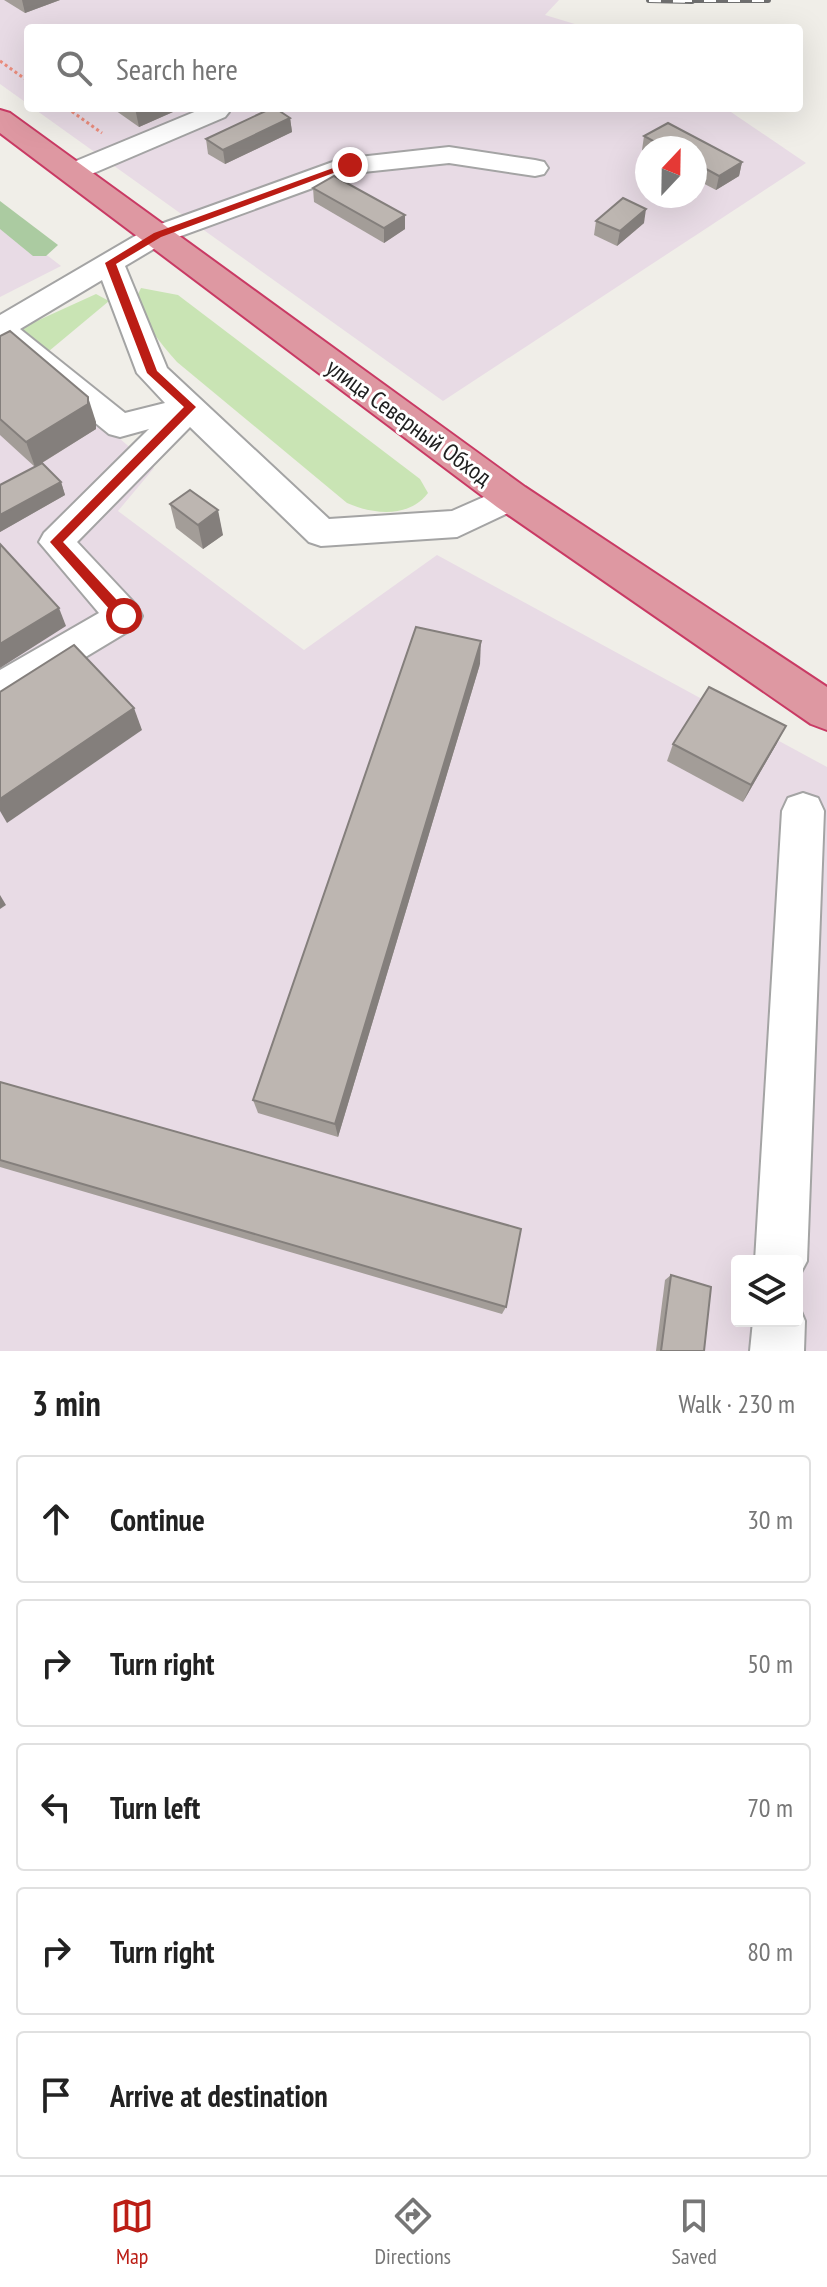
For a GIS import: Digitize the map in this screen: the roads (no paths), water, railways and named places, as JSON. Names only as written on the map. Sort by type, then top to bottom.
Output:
[{"type":"highway","name":"улица Северный Обход","points":[[0,119],[511,497],[827,711]]},
{"type":"lane","points":[[73,172],[216,112]]},
{"type":"lane","points":[[191,407],[120,426],[0,328],[157,235],[350,165],[449,155],[535,168]]},
{"type":"lane","points":[[110,263],[153,373],[321,533],[457,524],[511,497]]},
{"type":"lane","points":[[0,689],[124,616],[56,542],[191,407]]},
{"type":"lane","points":[[781,1255],[803,811]]},
{"type":"lane","points":[[777,1351],[779,1327]]},
{"type":"railway","points":[[649,0],[692,1]]},
{"type":"railway","points":[[680,0],[768,0]]}]
